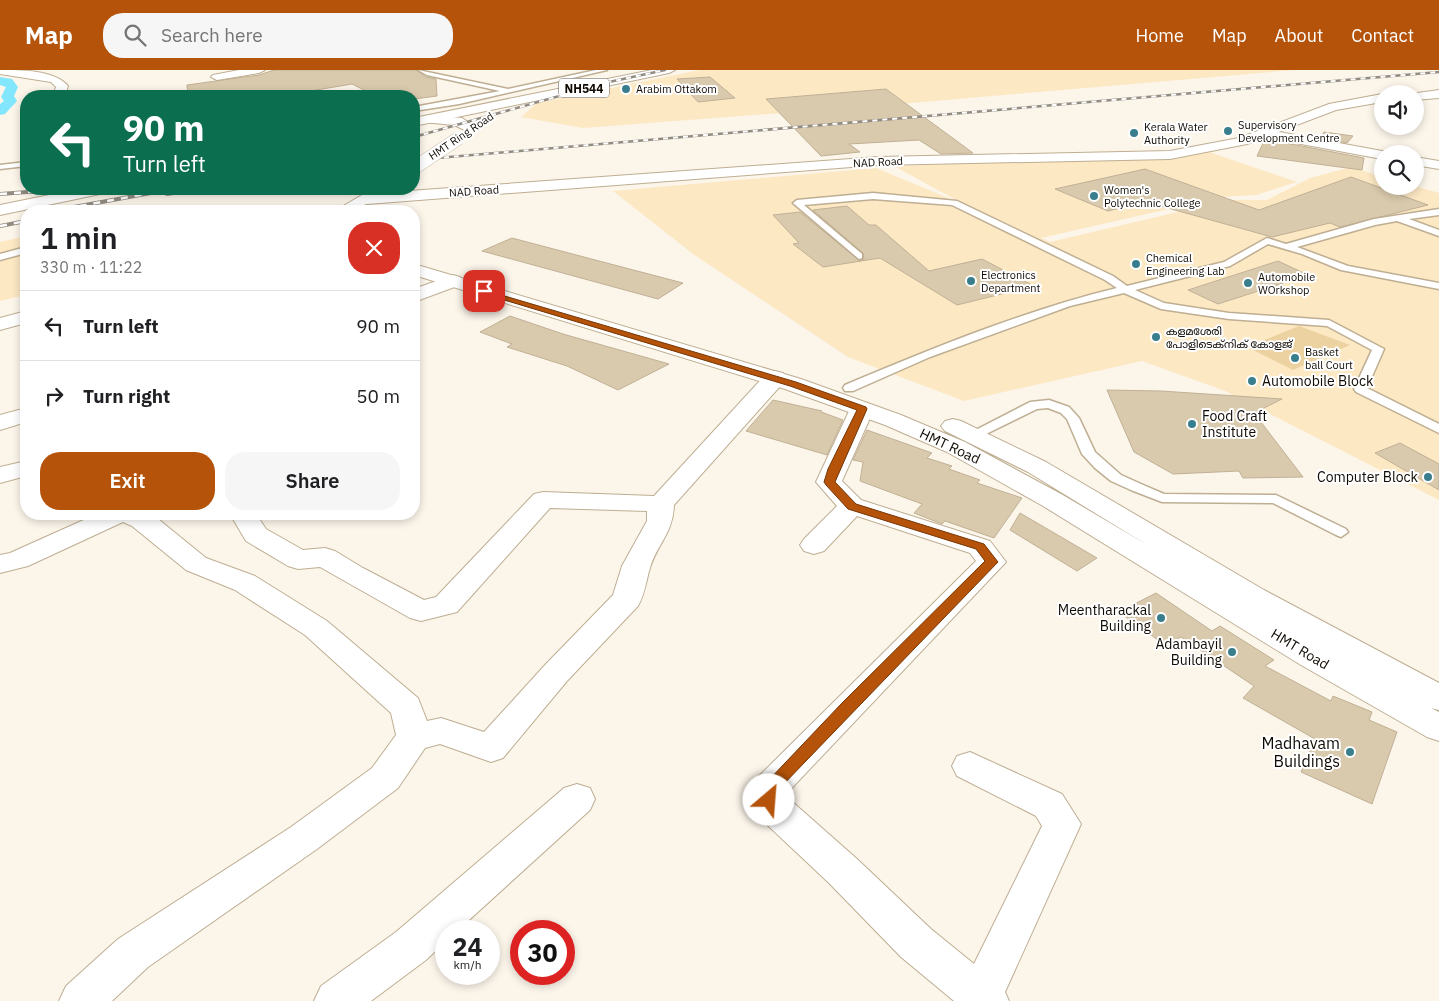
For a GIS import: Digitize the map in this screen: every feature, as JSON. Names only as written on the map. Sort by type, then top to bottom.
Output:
[{"type":"main road","points":[[217,77],[259,70]]},
{"type":"main road","name":"NH544","points":[[420,121],[632,70]]},
{"type":"main road","name":"NH544","points":[[420,116],[499,104],[669,70]]},
{"type":"main road","points":[[2,71],[55,79],[62,86],[61,90]]},
{"type":"main road","points":[[1424,95],[1439,94]]},
{"type":"main road","name":"NAD Road","points":[[362,205],[878,161],[1170,155],[1242,141],[1333,107],[1374,99]]},
{"type":"main road","name":"HMT Ring Road","points":[[420,164],[504,107],[499,104]]},
{"type":"main road","points":[[428,120],[457,121],[471,129]]},
{"type":"main road","points":[[1263,133],[1374,154]]},
{"type":"main road","points":[[1424,162],[1439,165]]},
{"type":"main road","points":[[0,203],[40,195]]},
{"type":"main road","points":[[24,205],[71,195]]},
{"type":"main road","points":[[362,205],[375,195]]},
{"type":"main road","points":[[0,210],[20,206]]},
{"type":"main road","name":"HMT Road","points":[[420,256],[856,398],[995,467],[1312,657],[1439,728]]},
{"type":"main road","name":"HMT Road","points":[[420,272],[776,378],[912,410],[973,435],[1037,467],[1254,597],[1439,698]]},
{"type":"main road","points":[[420,294],[453,281]]},
{"type":"main road","points":[[0,324],[20,319]]},
{"type":"main road","points":[[81,1001],[133,953],[288,849],[384,778],[414,737],[441,732],[491,748],[556,672],[627,598],[636,566],[660,521],[662,504],[776,378]]},
{"type":"main road","points":[[856,398],[829,482],[852,506],[980,547],[992,562],[847,707],[771,787],[769,800],[775,809],[843,871],[916,943],[984,998],[1062,824],[1049,805],[970,766]]},
{"type":"main road","points":[[0,423],[20,417]]},
{"type":"main road","points":[[0,475],[20,470]]},
{"type":"main road","points":[[247,520],[256,535],[298,560],[325,557],[353,575],[420,611],[446,605],[543,500],[662,504]]},
{"type":"main road","points":[[814,545],[852,506]]},
{"type":"main road","points":[[0,564],[18,560],[105,520]]},
{"type":"main road","points":[[142,520],[196,564],[244,583],[316,628],[406,707],[414,737]]},
{"type":"main road","points":[[336,1001],[410,946],[577,799]]},
{"type":"lane","points":[[421,70],[429,74],[509,91]]},
{"type":"lane","points":[[420,108],[604,70]]},
{"type":"lane","points":[[0,166],[20,164]]},
{"type":"lane","points":[[859,256],[797,203],[873,196],[954,203],[1109,278],[1126,290],[1162,306],[1230,316],[1328,323],[1378,349],[1360,389],[1439,429]]},
{"type":"lane","points":[[1288,246],[1374,222],[1439,212]]},
{"type":"lane","points":[[1397,218],[1439,234]]},
{"type":"lane","points":[[856,398],[926,354],[1066,304],[1227,264],[1267,241],[1288,246],[1345,268],[1439,286]]},
{"type":"lane","points":[[0,257],[20,252]]},
{"type":"lane","points":[[973,435],[1034,405],[1049,404],[1065,410],[1072,418],[1089,454],[1100,465],[1116,478],[1136,487],[1162,498],[1276,498],[1341,532]]},
{"type":"shaded area","points":[[700,70],[1294,70],[888,105],[583,128],[521,117],[537,103]]},
{"type":"shaded area","points":[[1209,152],[1297,182],[1256,195],[1222,197],[1041,238],[1050,242],[1229,200],[1267,200],[1310,178],[1352,167],[1374,174],[1374,195],[1424,195],[1424,189],[1439,193],[1439,500],[1225,391],[1142,361],[964,401],[848,357],[693,254],[613,191],[876,168],[965,205],[894,166],[1171,157]]},
{"type":"shaded area","points":[[20,237],[20,296],[0,301],[0,242]]},
{"type":"shaded area","name":"Basket ball Court","points":[[1299,326],[1350,345],[1293,370],[1247,347]]},
{"type":"building","points":[[274,70],[416,70],[426,77],[436,79],[437,96],[420,98],[420,90],[364,90],[352,84],[316,90],[187,90],[187,85],[259,75]]},
{"type":"building","points":[[710,77],[735,98],[698,102],[677,79]]},
{"type":"building","points":[[886,89],[973,153],[941,154],[919,140],[849,144],[860,152],[821,156],[766,99]]},
{"type":"building","points":[[1324,132],[1353,136],[1347,143],[1320,138]]},
{"type":"building","points":[[1265,139],[1364,158],[1362,170],[1257,156]]},
{"type":"building","points":[[1145,169],[1259,210],[1351,177],[1374,185],[1374,195],[1400,195],[1428,205],[1340,227],[1330,223],[1272,237],[1146,202],[1108,211],[1055,189]]},
{"type":"building","points":[[847,206],[869,225],[876,225],[929,271],[982,259],[1034,286],[957,305],[880,258],[823,267],[793,244],[799,243],[773,215],[800,212],[860,261],[864,259],[863,253],[813,210]]},
{"type":"building","points":[[512,238],[683,283],[658,299],[482,251]]},
{"type":"building","name":"Automobile WOrkshop","points":[[1278,261],[1308,275],[1218,304],[1188,290]]},
{"type":"building","points":[[510,316],[563,334],[669,364],[618,390],[567,366],[507,347],[512,344],[480,332]]},
{"type":"building","name":"Food Craft Institute","points":[[1107,390],[1161,391],[1282,399],[1254,413],[1303,477],[1243,478],[1239,471],[1173,474],[1134,452]]},
{"type":"building","points":[[773,400],[822,411],[843,420],[827,455],[746,431]]},
{"type":"building","points":[[867,430],[932,453],[927,458],[952,466],[949,469],[980,480],[977,483],[1022,498],[994,538],[945,521],[942,524],[914,513],[922,504],[860,481],[863,462],[853,460]]},
{"type":"building","name":"Computer Block","points":[[1400,443],[1439,464],[1439,490],[1375,453]]},
{"type":"building","points":[[1020,513],[1097,558],[1077,571],[1010,530]]},
{"type":"building","points":[[1156,593],[1212,631],[1220,626],[1274,660],[1265,666],[1331,701],[1333,696],[1372,712],[1369,720],[1397,732],[1372,804],[1301,772],[1315,739],[1243,698],[1254,686],[1181,637],[1165,645],[1119,612]]},
{"type":"waterway","points":[[0,81],[8,82],[12,87],[7,97],[11,101],[0,111]]},
{"type":"railway","points":[[420,135],[609,82],[665,70]]},
{"type":"railway","points":[[420,159],[1439,72]]},
{"type":"railway","points":[[0,194],[20,193]]},
{"type":"railway","points":[[85,205],[140,195]]},
{"type":"railway","points":[[0,226],[20,222]]},
{"type":"place","name":"Arabim Ottakom","points":[[626,89]]},
{"type":"place","name":"Supervisory Development Centre","points":[[1228,131]]},
{"type":"place","name":"Kerala Water Authority","points":[[1134,133]]},
{"type":"place","name":"Women's Polytechnic College","points":[[1094,196]]},
{"type":"place","name":"Chemical Engineering Lab","points":[[1136,264]]},
{"type":"place","name":"Electronics Department","points":[[971,281]]},
{"type":"place","name":"Automobile WOrkshop","points":[[1248,283]]},
{"type":"place","name":"കളമശേരി പോളിടെക്നിക് കോളജ്","points":[[1156,337]]},
{"type":"place","name":"Basket ball Court","points":[[1295,358]]},
{"type":"place","name":"Automobile Block","points":[[1252,381]]},
{"type":"place","name":"Food Craft Institute","points":[[1192,424]]},
{"type":"place","name":"Computer Block","points":[[1428,477]]},
{"type":"place","name":"Meentharackal Building","points":[[1161,618]]},
{"type":"place","name":"Adambayil Building","points":[[1232,652]]},
{"type":"place","name":"Madhavam Buildings","points":[[1350,752]]},
{"type":"route","points":[[484,291],[592,325],[768,376],[862,409],[833,469],[829,482],[852,506],[980,547],[992,562],[847,707],[771,787],[769,800]]}]
